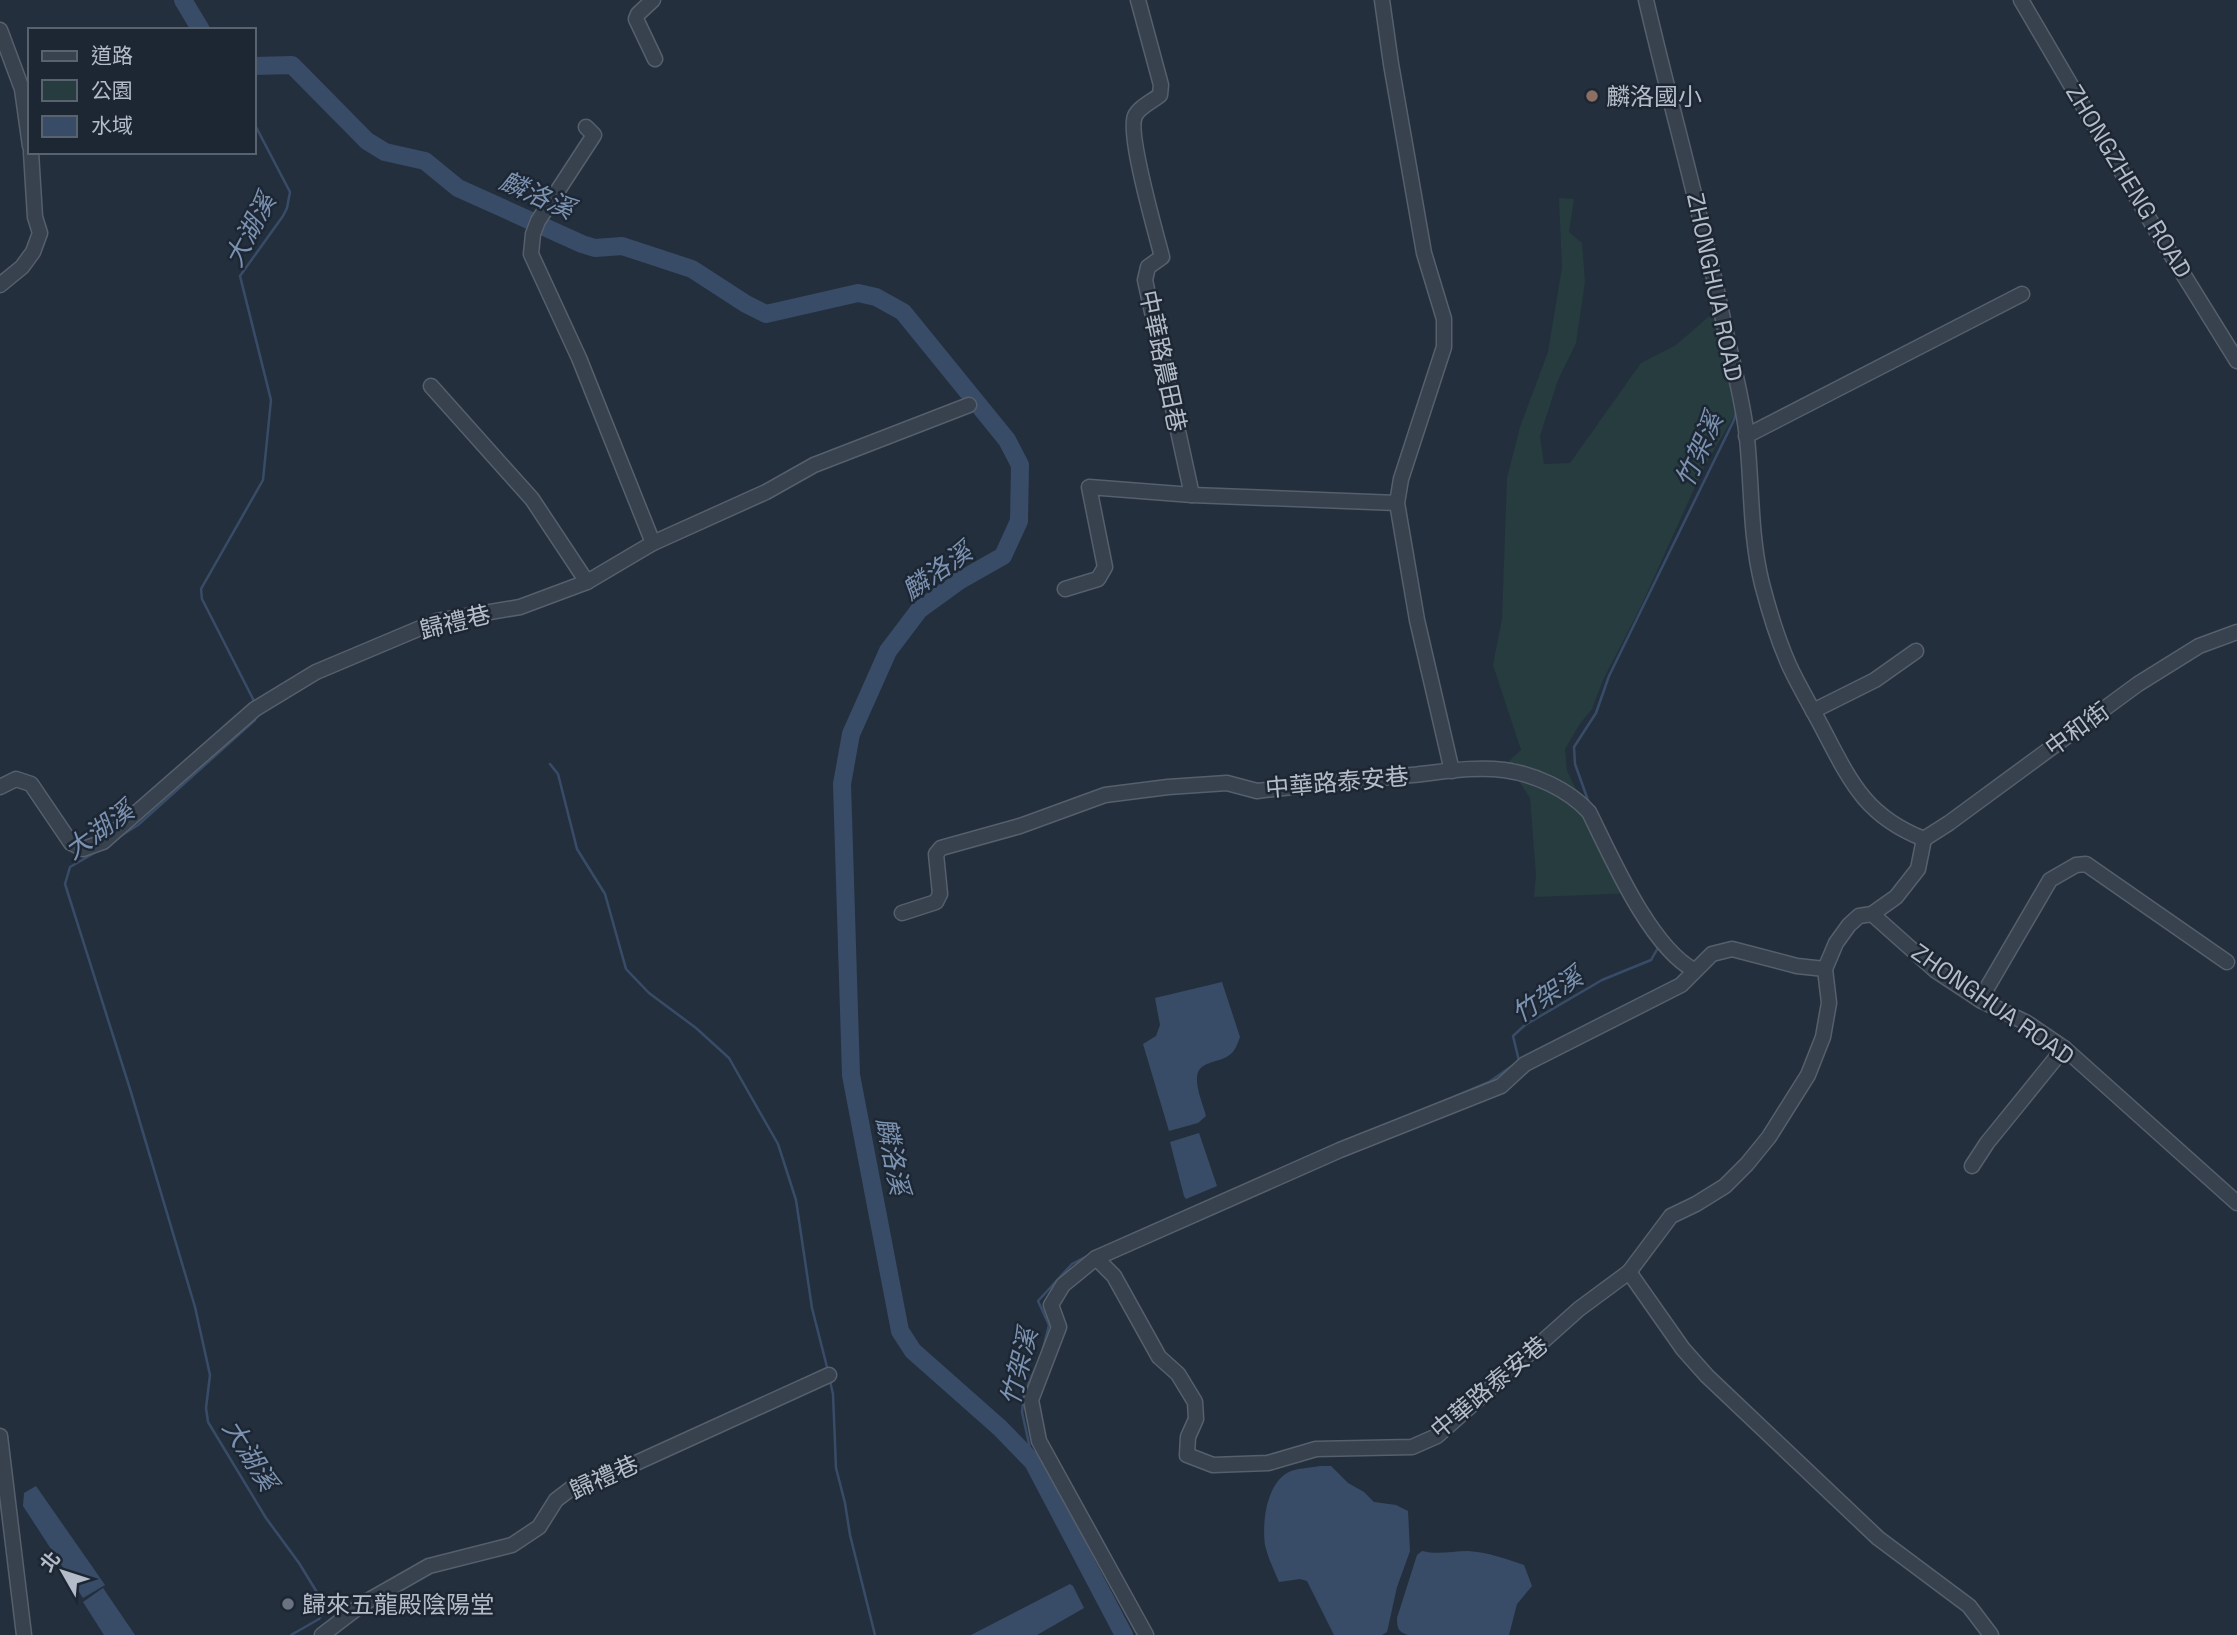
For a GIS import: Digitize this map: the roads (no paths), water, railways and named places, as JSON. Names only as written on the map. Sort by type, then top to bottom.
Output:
[{"type":"street","points":[[653,0],[636,19],[655,59]]},
{"type":"street","name":"中華路農田巷","points":[[1138,0],[1161,85],[1160,95],[1136,112],[1133,124],[1145,194],[1162,257],[1148,267],[1145,280],[1192,495]]},
{"type":"street","points":[[1382,0],[1424,253],[1444,319],[1444,347],[1401,479],[1397,503],[1417,620],[1452,771]]},
{"type":"street","name":"ZHONGHUA ROAD","points":[[1646,0],[1689,167],[1723,320],[1746,436],[1750,501],[1762,584],[1788,663],[1842,766],[1864,800],[1889,821],[1924,839]]},
{"type":"street","name":"ZHONGZHENG ROAD","points":[[2021,0],[2237,361]]},
{"type":"street","points":[[0,30],[22,89],[28,132]]},
{"type":"street","points":[[586,127],[594,135],[536,228],[531,254],[579,358],[653,542]]},
{"type":"street","points":[[0,285],[22,267],[33,252],[40,233],[35,217],[31,154]]},
{"type":"street","points":[[1746,436],[2022,294]]},
{"type":"street","points":[[431,386],[532,499],[587,582]]},
{"type":"street","name":"歸禮巷","points":[[0,788],[16,779],[31,784],[71,843],[83,849],[103,842],[255,709],[316,673],[437,621],[520,607],[587,582],[653,542],[766,492],[814,465],[969,405]]},
{"type":"street","points":[[1065,589],[1098,579],[1105,568],[1089,487],[1192,495],[1397,503]]},
{"type":"street","name":"中和街","points":[[1924,839],[1950,823],[2138,684],[2199,646],[2237,632]]},
{"type":"street","points":[[1813,710],[1875,680],[1916,651]]},
{"type":"street","name":"中華路泰安巷","points":[[902,913],[936,902],[940,894],[936,854],[941,848],[1020,826],[1105,795],[1227,783],[1257,791],[1452,771],[1501,769],[1525,774],[1576,799],[1589,812],[1630,894],[1673,955],[1694,970]]},
{"type":"street","points":[[1146,1635],[1039,1441],[1031,1400],[1059,1328],[1051,1305],[1062,1285],[1097,1258],[1340,1150],[1501,1086],[1525,1064],[1681,985],[1713,954],[1732,949],[1797,966],[1825,969],[1836,943],[1849,925],[1859,916],[1872,914],[1896,897],[1918,869],[1924,839]]},
{"type":"street","points":[[1980,1000],[2050,880],[2076,865],[2086,864],[2227,962]]},
{"type":"street","name":"ZHONGHUA ROAD","points":[[1872,914],[1936,971],[1980,1000],[2027,1023],[2064,1048],[2237,1203]]},
{"type":"street","name":"中華路泰安巷","points":[[1097,1258],[1114,1276],[1159,1357],[1178,1374],[1195,1402],[1196,1419],[1188,1437],[1187,1455],[1213,1465],[1268,1463],[1315,1449],[1412,1447],[1437,1436],[1578,1309],[1629,1272],[1671,1216],[1724,1186],[1747,1164],[1769,1137],[1808,1075],[1823,1037],[1829,1003],[1825,969]]},
{"type":"street","points":[[1972,1166],[1987,1143],[2064,1048]]},
{"type":"street","points":[[1629,1272],[1683,1349],[1707,1376],[1878,1538],[1969,1606],[1991,1635]]},
{"type":"street","name":"歸禮巷","points":[[322,1635],[364,1603],[429,1566],[512,1545],[539,1527],[556,1500],[573,1487],[636,1463],[829,1375]]},
{"type":"street","points":[[0,1436],[24,1635]]},
{"type":"water","points":[[1222,982],[1240,1037],[1230,1054],[1205,1065],[1198,1072],[1198,1086],[1206,1116],[1198,1123],[1169,1131],[1143,1044],[1156,1036],[1160,1025],[1155,998]]},
{"type":"water","points":[[1199,1133],[1217,1186],[1186,1199],[1170,1142]]},
{"type":"water","points":[[1331,1466],[1348,1483],[1364,1492],[1374,1502],[1396,1505],[1408,1511],[1410,1551],[1397,1587],[1387,1632],[1382,1635],[1334,1635],[1307,1581],[1300,1579],[1279,1582],[1269,1559],[1264,1526],[1274,1487],[1291,1471]]},
{"type":"water","points":[[36,1486],[105,1585],[83,1598],[23,1506],[24,1493]]},
{"type":"water","points":[[1422,1551],[1475,1552],[1524,1565],[1532,1586],[1517,1604],[1509,1635],[1408,1635],[1400,1631],[1397,1618],[1417,1555]]},
{"type":"water","points":[[1070,1584],[1084,1608],[1037,1635],[971,1635]]},
{"type":"water","points":[[103,1588],[135,1635],[104,1635],[83,1602]]},
{"type":"waterway","name":"麟洛溪","points":[[183,0],[200,28]]},
{"type":"waterway","name":"麟洛溪","points":[[256,66],[292,65],[367,141],[385,152],[425,161],[458,188],[582,244],[595,248],[622,246],[692,269],[766,314],[858,293],[876,297],[903,312],[1007,440],[1020,465],[1019,521],[1003,556],[959,581],[919,610],[888,651],[851,734],[842,784],[851,1075],[900,1331],[913,1351],[1000,1428],[1033,1462],[1124,1635]]},
{"type":"waterway","name":"大湖溪","points":[[254,704],[202,599],[201,589],[263,480],[271,400],[240,276],[283,216],[290,192],[256,127]]},
{"type":"waterway","name":"竹架溪","points":[[1589,803],[1575,764],[1574,747],[1596,713],[1609,676],[1737,409]]},
{"type":"waterway","name":"大湖溪","points":[[119,837],[138,825],[255,720],[255,717]]},
{"type":"waterway","points":[[550,764],[558,774],[577,849],[605,894],[626,969],[649,993],[696,1028],[729,1058],[778,1144],[796,1200],[812,1308],[828,1371]]},
{"type":"waterway","name":"大湖溪","points":[[96,852],[70,867],[65,884],[195,1307],[210,1375],[206,1408],[208,1422],[266,1518],[299,1563],[326,1607],[319,1619],[291,1635]]},
{"type":"waterway","name":"竹架溪","points":[[1411,1115],[1489,1082],[1519,1061],[1513,1036],[1525,1025],[1602,980],[1651,960],[1659,946]]},
{"type":"waterway","name":"竹架溪","points":[[1124,1238],[1192,1208]]},
{"type":"waterway","name":"竹架溪","points":[[1042,1353],[1049,1325],[1038,1301],[1072,1264],[1087,1256]]},
{"type":"waterway","name":"竹架溪","points":[[1033,1462],[1022,1412],[1024,1394],[1038,1362]]},
{"type":"waterway","points":[[830,1381],[836,1468],[875,1635]]},
{"type":"place","name":"麟洛國小","points":[[1592,96]]},
{"type":"place","name":"歸來五龍殿陰陽堂","points":[[288,1604]]}]
